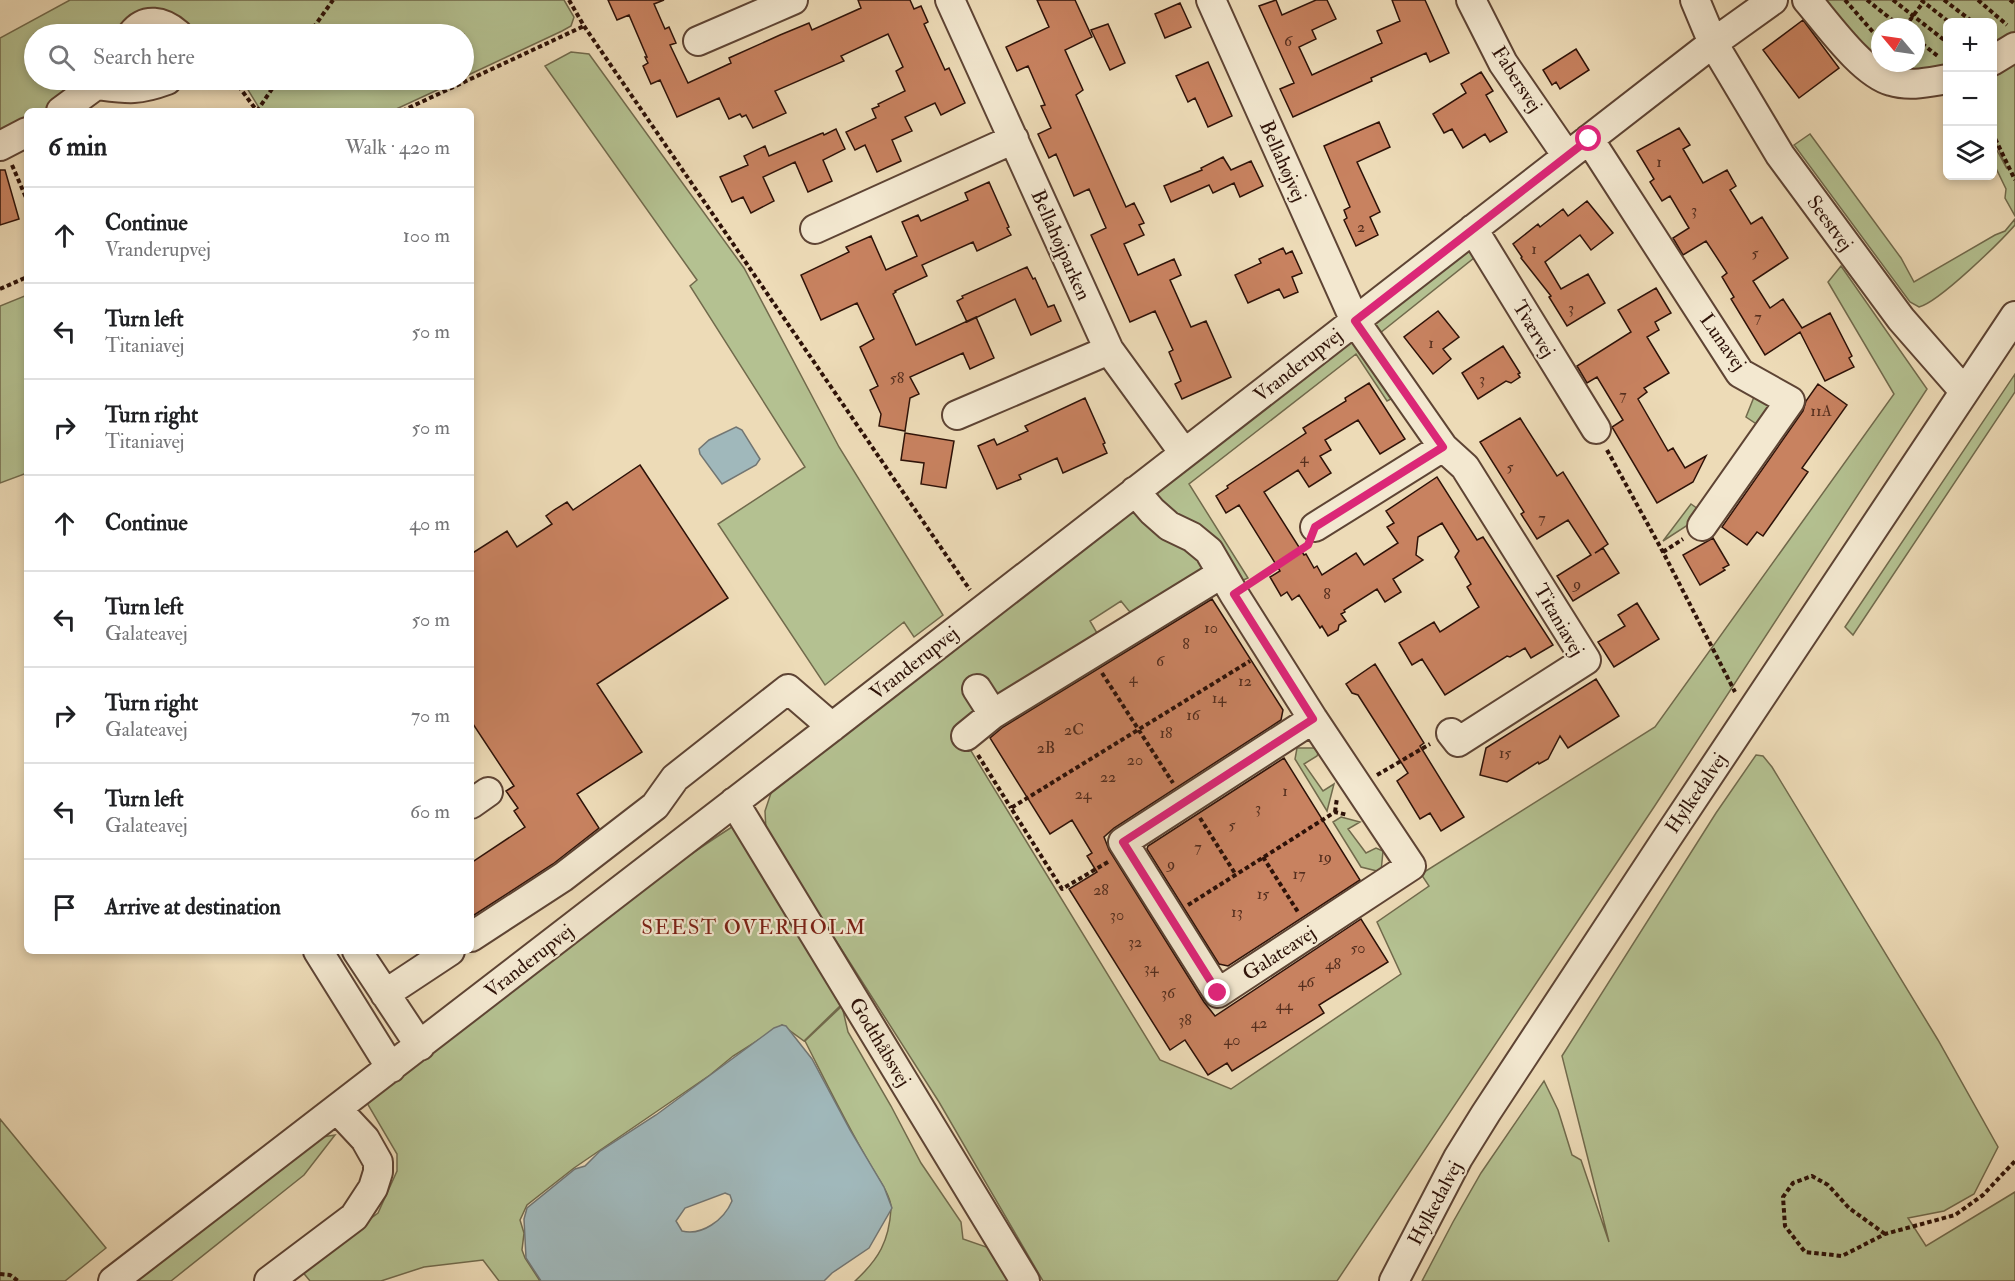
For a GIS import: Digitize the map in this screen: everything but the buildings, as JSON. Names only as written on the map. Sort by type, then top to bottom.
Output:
[{"type":"street","points":[[698,41],[793,0]]},
{"type":"street","name":"Bellahøjparken","points":[[950,0],[1109,350],[1184,453]]},
{"type":"street","name":"Bellahøjvej","points":[[1211,0],[1355,321]]},
{"type":"street","name":"Fabersvej","points":[[1471,0],[1503,63],[1578,147]]},
{"type":"street","name":"Seestvej","points":[[1695,0],[1713,43],[1780,155],[1901,319],[1964,391]]},
{"type":"street","points":[[1713,43],[1773,0]]},
{"type":"street","points":[[1807,0],[1863,65],[1890,81],[1917,84],[1944,72]]},
{"type":"street","points":[[144,24],[148,22],[162,24]]},
{"type":"street","points":[[1997,56],[2013,38]]},
{"type":"street","name":"Vranderupvej","points":[[113,1281],[832,728],[1713,43]]},
{"type":"street","points":[[65,108],[89,90]]},
{"type":"street","points":[[814,230],[1014,140]]},
{"type":"street","name":"Lunavej","points":[[1578,147],[1740,373],[1790,401],[1702,526]]},
{"type":"street","name":"Tværvej","points":[[1473,229],[1596,429]]},
{"type":"street","name":"Hylkedalvej","points":[[1395,1281],[1458,1158],[1486,1113],[2015,316]]},
{"type":"street","name":"Titaniavej","points":[[1355,321],[1443,447],[1465,467],[1586,660],[1458,742],[1451,733]]},
{"type":"street","points":[[957,415],[1109,350]]},
{"type":"street","points":[[1315,527],[1443,447]]},
{"type":"street","name":"Galateavej","points":[[1128,850],[1218,993],[1411,866],[1313,719],[1209,551],[1192,537],[1169,526],[1135,491]]},
{"type":"street","points":[[966,736],[993,714],[1090,655],[1228,584]]},
{"type":"street","points":[[474,935],[562,877],[655,806],[675,778],[788,689],[832,728]]},
{"type":"street","points":[[977,689],[993,714]]},
{"type":"street","points":[[1128,850],[1123,842],[1313,719]]},
{"type":"street","name":"Godthåbsvej","points":[[734,802],[1025,1281]]},
{"type":"street","points":[[320,954],[391,1068]]},
{"type":"street","points":[[359,954],[420,1046]]},
{"type":"street","points":[[385,994],[445,954]]},
{"type":"street","points":[[269,1281],[354,1216],[373,1188],[378,1172],[378,1162],[365,1139],[338,1109]]},
{"type":"path","points":[[316,24],[333,0]]},
{"type":"path","points":[[569,0],[584,26],[983,609]]},
{"type":"path","points":[[1845,0],[1871,30]]},
{"type":"path","points":[[1867,0],[1891,18]]},
{"type":"path","points":[[1893,0],[1943,40]]},
{"type":"path","points":[[1944,0],[1968,18]]},
{"type":"path","points":[[1978,0],[2013,38]]},
{"type":"path","points":[[2010,0],[2015,4]]},
{"type":"path","points":[[1910,18],[1923,1],[1944,18]]},
{"type":"path","points":[[474,77],[584,26]]},
{"type":"path","points":[[1925,49],[1943,68]]},
{"type":"path","points":[[241,90],[255,108]]},
{"type":"path","points":[[259,108],[271,90]]},
{"type":"path","points":[[408,108],[447,90]]},
{"type":"path","points":[[10,141],[24,190]]},
{"type":"path","points":[[1997,142],[2015,180]]},
{"type":"path","points":[[0,289],[24,278]]},
{"type":"path","points":[[1596,429],[1664,552],[1748,717]]},
{"type":"path","points":[[1228,584],[1308,545],[1315,527]]},
{"type":"path","points":[[1011,808],[1269,649]]},
{"type":"path","points":[[1090,655],[1236,874]]},
{"type":"path","points":[[1358,786],[1451,733]]},
{"type":"path","points":[[966,736],[1062,889],[1128,850]]},
{"type":"path","points":[[1170,917],[1335,812],[1382,821]]},
{"type":"path","points":[[1263,857],[1311,932]]},
{"type":"path","points":[[1885,1234],[1849,1208],[1827,1185],[1812,1176],[1793,1183],[1783,1197],[1785,1226],[1805,1252],[1842,1256],[1885,1234],[1955,1215],[1983,1195],[2015,1161]]},
{"type":"path","points":[[0,1274],[10,1275],[18,1281]]},
{"type":"green space","points":[[70,0],[564,0],[574,17],[571,26],[562,31],[474,72],[474,24],[184,24],[174,18],[154,24],[26,24]]},
{"type":"green space","points":[[1819,0],[2015,0],[2015,37],[1997,48],[1997,18],[1943,18],[1943,68],[1925,70],[1925,18],[1871,18],[1871,56],[1869,57]]},
{"type":"green space","points":[[24,25],[24,90],[81,90],[51,108],[24,108],[24,123],[0,135],[0,38]]},
{"type":"green space","points":[[571,52],[589,54],[744,268],[839,447],[943,615],[914,637],[904,622],[825,685],[718,524],[805,467],[690,286],[697,280],[545,66]]},
{"type":"green space","points":[[2015,55],[2015,216],[2005,198],[2006,189],[1997,170],[1997,150],[2007,169],[1997,145],[1997,64]]},
{"type":"green space","points":[[248,90],[437,90],[398,108],[259,108]]},
{"type":"green space","points":[[1810,134],[1901,258],[1914,282],[2005,231],[2015,219],[2015,225],[1954,284],[1919,307],[1910,302],[1794,145]]},
{"type":"green space","points":[[1477,243],[1484,250],[1375,337],[1371,325]]},
{"type":"green space","points":[[1841,266],[1927,389],[1654,807],[1337,1281],[1043,1281],[939,1102],[766,831],[765,811],[773,787],[1129,506],[1203,563],[1200,578],[1138,616],[1129,611],[1121,601],[1090,621],[1097,633],[1093,642],[975,714],[957,728],[1160,1060],[1231,1089],[1401,974],[1377,922],[1429,886],[1421,874],[1655,727],[1894,394],[1828,282]]},
{"type":"green space","points":[[24,296],[24,474],[0,483],[0,306]]},
{"type":"green space","points":[[1350,341],[1361,345],[1393,398],[1387,401],[1356,354],[1189,484],[1248,578],[1237,583],[1159,504],[1155,492]]},
{"type":"green space","points":[[2015,374],[2015,392],[1853,635],[1845,627]]},
{"type":"green space","points":[[1756,392],[1767,400],[1771,413],[1761,427],[1746,417]]},
{"type":"green space","points":[[1691,504],[1701,511],[1691,523],[1663,541]]},
{"type":"green space","points":[[1297,748],[1320,748],[1317,756],[1304,764],[1323,791],[1334,784],[1327,811],[1295,759]]},
{"type":"green space","points":[[1756,755],[1763,756],[1772,767],[1938,1040],[1998,1147],[1974,1194],[1944,1211],[1908,1218],[1926,1246],[2015,1192],[2015,1281],[1422,1281],[1481,1173],[1544,1081],[1558,1110],[1572,1155],[1581,1160],[1609,1242],[1562,1056],[1716,813]]},
{"type":"green space","points":[[1341,817],[1360,822],[1348,829],[1366,853],[1376,848],[1383,851],[1381,872],[1361,867],[1333,822]]},
{"type":"green space","points":[[735,825],[841,1005],[804,1041],[782,1025],[733,1056],[710,1075],[574,1168],[527,1205],[520,1220],[524,1233],[522,1250],[540,1281],[499,1281],[483,1260],[424,1267],[381,1281],[310,1281],[301,1270],[378,1213],[397,1171],[397,1154],[367,1103],[594,924]]},
{"type":"green space","points":[[842,1006],[848,1032],[921,1163],[961,1222],[963,1239],[995,1250],[1015,1281],[855,1281],[881,1249],[888,1231],[891,1205],[805,1041]]},
{"type":"green space","points":[[0,1119],[106,1248],[65,1281],[0,1281]]},
{"type":"green space","points":[[335,1135],[304,1175],[171,1281],[137,1281],[322,1137]]},
{"type":"water","points":[[736,427],[742,430],[760,459],[756,465],[722,484],[700,454],[699,449],[709,440]]},
{"type":"water","points":[[786,1026],[812,1059],[884,1187],[892,1208],[869,1248],[824,1281],[541,1281],[526,1258],[524,1219],[527,1208],[575,1169],[585,1166],[600,1151],[656,1115],[774,1028]],"holes":[[[725,1193],[730,1195],[732,1201],[728,1208],[712,1225],[697,1231],[682,1231],[676,1221],[685,1208]]]},
{"type":"district","name":"SEEST OVERHOLM","points":[[754,927]]},
{"type":"route","points":[[1218,993],[1123,842],[1313,719],[1234,594],[1308,545],[1315,527],[1443,447],[1355,321],[1589,139]]}]
